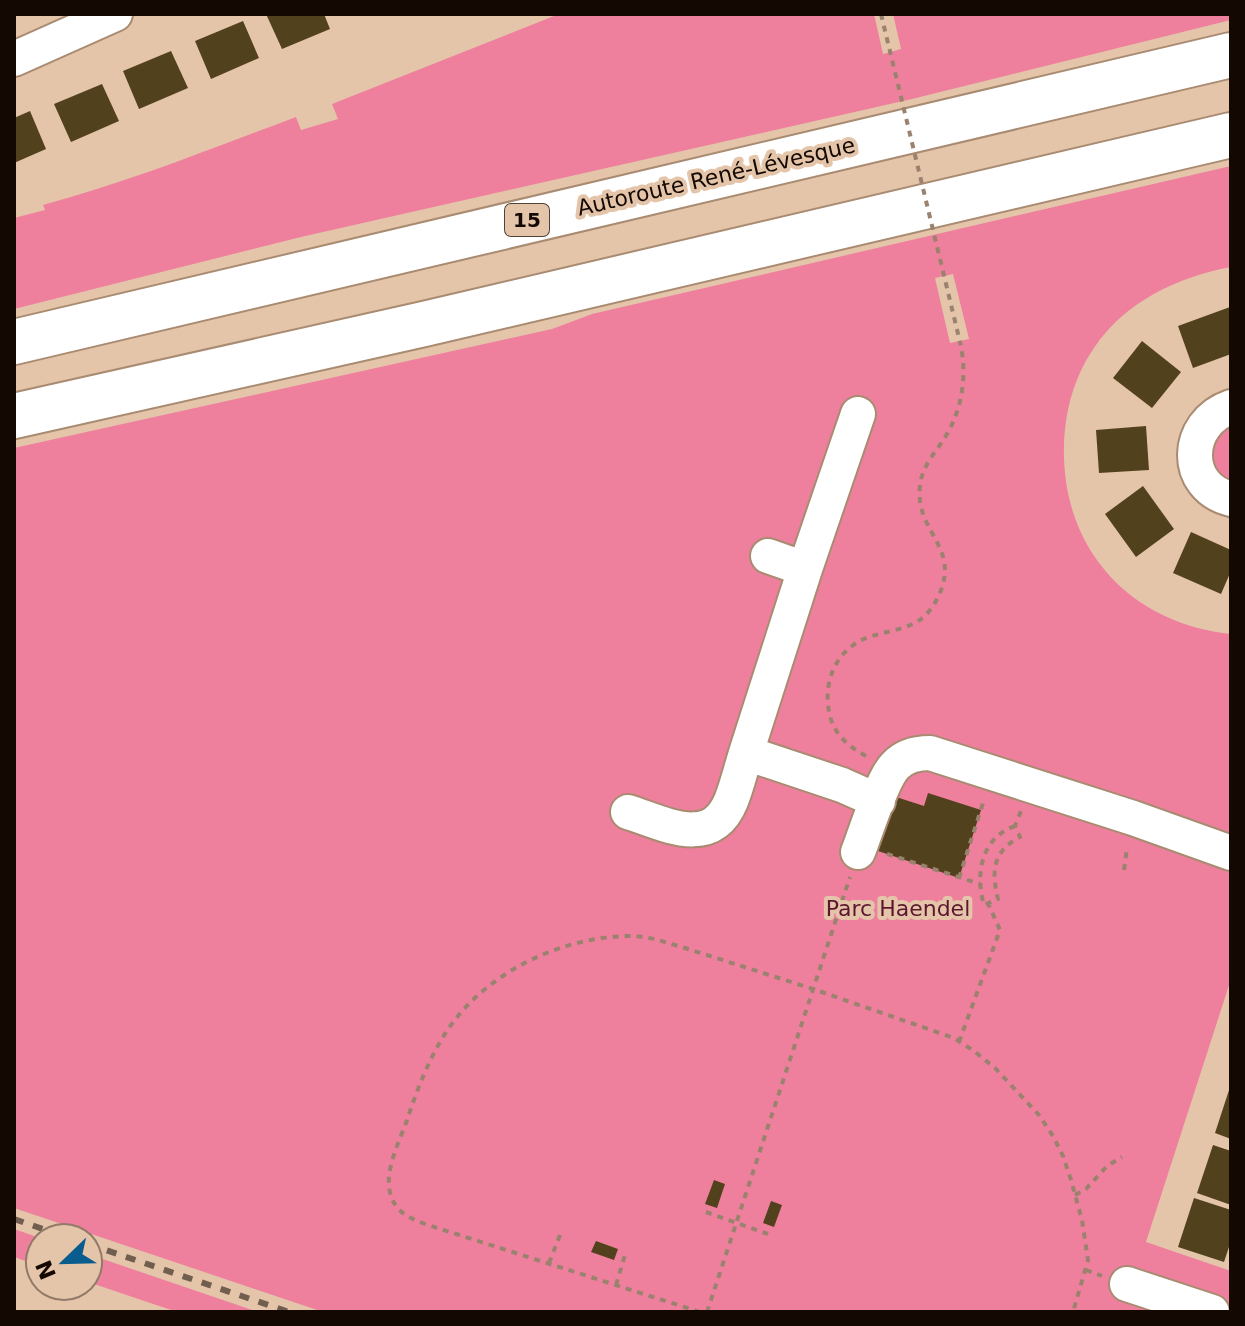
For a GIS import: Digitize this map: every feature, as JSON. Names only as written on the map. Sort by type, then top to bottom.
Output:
[{"type":"highway","name":"Autoroute René-Lévesque","points":[[14,342],[1231,55]]},
{"type":"highway","points":[[14,416],[424,324],[1231,135]]},
{"type":"street","points":[[14,59],[51,27],[115,14]]},
{"type":"street","points":[[1231,407],[1215,413],[1205,423],[1198,435],[1195,451],[1201,477],[1210,489],[1221,497],[1231,499]]},
{"type":"street","points":[[628,812],[696,830],[706,828],[724,814],[858,414]]},
{"type":"street","points":[[768,556],[805,569]]},
{"type":"street","points":[[746,753],[842,785],[878,801]]},
{"type":"street","points":[[859,849],[894,767],[912,755],[930,753],[1231,853]]},
{"type":"street","points":[[1112,1279],[1212,1312]]},
{"type":"path","points":[[875,760],[853,749],[838,734],[829,713],[827,690],[835,664],[853,645],[912,625],[928,611],[939,594],[946,573],[945,562],[941,548],[923,518],[920,486],[925,468],[949,430],[958,408],[964,377],[963,355],[881,14]]},
{"type":"path","points":[[959,878],[985,797]]},
{"type":"path","points":[[1015,826],[1005,829],[986,850],[981,862],[980,884],[984,905],[998,899],[994,871],[1006,845],[1020,837],[1015,826],[1021,809]]},
{"type":"path","points":[[1124,870],[1128,843]]},
{"type":"path","points":[[707,1312],[859,849],[980,884]]},
{"type":"path","points":[[999,856],[1006,860]]},
{"type":"path","points":[[943,882],[946,873]]},
{"type":"path","points":[[959,1042],[1000,930],[988,903]]},
{"type":"path","points":[[700,1312],[406,1216],[396,1207],[388,1182],[392,1163],[440,1042],[480,993],[535,957],[606,938],[649,938],[915,1023],[974,1051],[995,1068],[1039,1115],[1063,1156],[1082,1220],[1088,1260],[1073,1312]]},
{"type":"path","points":[[1075,1195],[1086,1189],[1107,1166],[1122,1157]]},
{"type":"path","points":[[706,1212],[768,1234]]},
{"type":"path","points":[[549,1263],[562,1230]]},
{"type":"path","points":[[616,1285],[625,1255]]},
{"type":"path","points":[[1086,1270],[1112,1279]]},
{"type":"green space","points":[[559,14],[874,14],[883,54],[901,49],[893,14],[1231,14],[1231,20],[912,99],[301,237],[14,309],[14,218],[45,210],[43,205],[139,175],[296,117],[301,130],[338,119],[332,104]]},
{"type":"green space","name":"Parc Haendel","points":[[1231,166],[1231,267],[1172,285],[1121,317],[1094,348],[1076,382],[1066,420],[1064,445],[1066,482],[1074,516],[1089,547],[1108,574],[1133,597],[1161,614],[1194,627],[1231,634],[1231,979],[1146,1242],[1231,1271],[1231,1312],[323,1312],[104,1238],[104,1222],[56,1222],[14,1208],[14,448],[552,329],[592,314]],"holes":[[[953,274],[969,339],[950,343],[935,278]]]},
{"type":"green space","points":[[1231,424],[1231,482],[1216,468],[1211,450],[1217,435]]},
{"type":"green space","points":[[14,1229],[24,1232],[24,1260],[14,1257]]},
{"type":"green space","points":[[104,1259],[258,1312],[177,1312],[104,1287]]},
{"type":"building","points":[[266,14],[324,14],[330,29],[282,49]]},
{"type":"building","points":[[243,21],[259,58],[211,79],[195,41]]},
{"type":"building","points":[[171,51],[188,88],[139,109],[123,71]]},
{"type":"building","points":[[102,84],[119,121],[71,142],[54,104]]},
{"type":"building","points":[[30,111],[46,149],[14,163],[14,118]]},
{"type":"building","points":[[1230,307],[1231,354],[1193,368],[1178,326]]},
{"type":"building","points":[[1142,341],[1181,372],[1152,408],[1113,378]]},
{"type":"building","points":[[1146,426],[1149,470],[1099,473],[1096,430]]},
{"type":"building","points":[[1143,486],[1174,529],[1136,557],[1105,514]]},
{"type":"building","points":[[1191,532],[1231,550],[1231,571],[1221,594],[1173,573]]},
{"type":"building","points":[[928,793],[981,810],[959,878],[875,850],[893,796],[924,806]]},
{"type":"building","points":[[1231,1087],[1231,1139],[1215,1133]]},
{"type":"building","points":[[1213,1145],[1231,1151],[1231,1205],[1197,1193]]},
{"type":"building","points":[[714,1180],[725,1184],[717,1208],[705,1204]]},
{"type":"building","points":[[1194,1198],[1231,1210],[1231,1241],[1224,1262],[1178,1247]]},
{"type":"building","points":[[771,1201],[782,1205],[774,1227],[763,1223]]},
{"type":"building","points":[[596,1241],[618,1249],[614,1260],[591,1252]]},
{"type":"railway","points":[[14,1219],[24,1222]]},
{"type":"railway","points":[[104,1249],[289,1312]]}]
